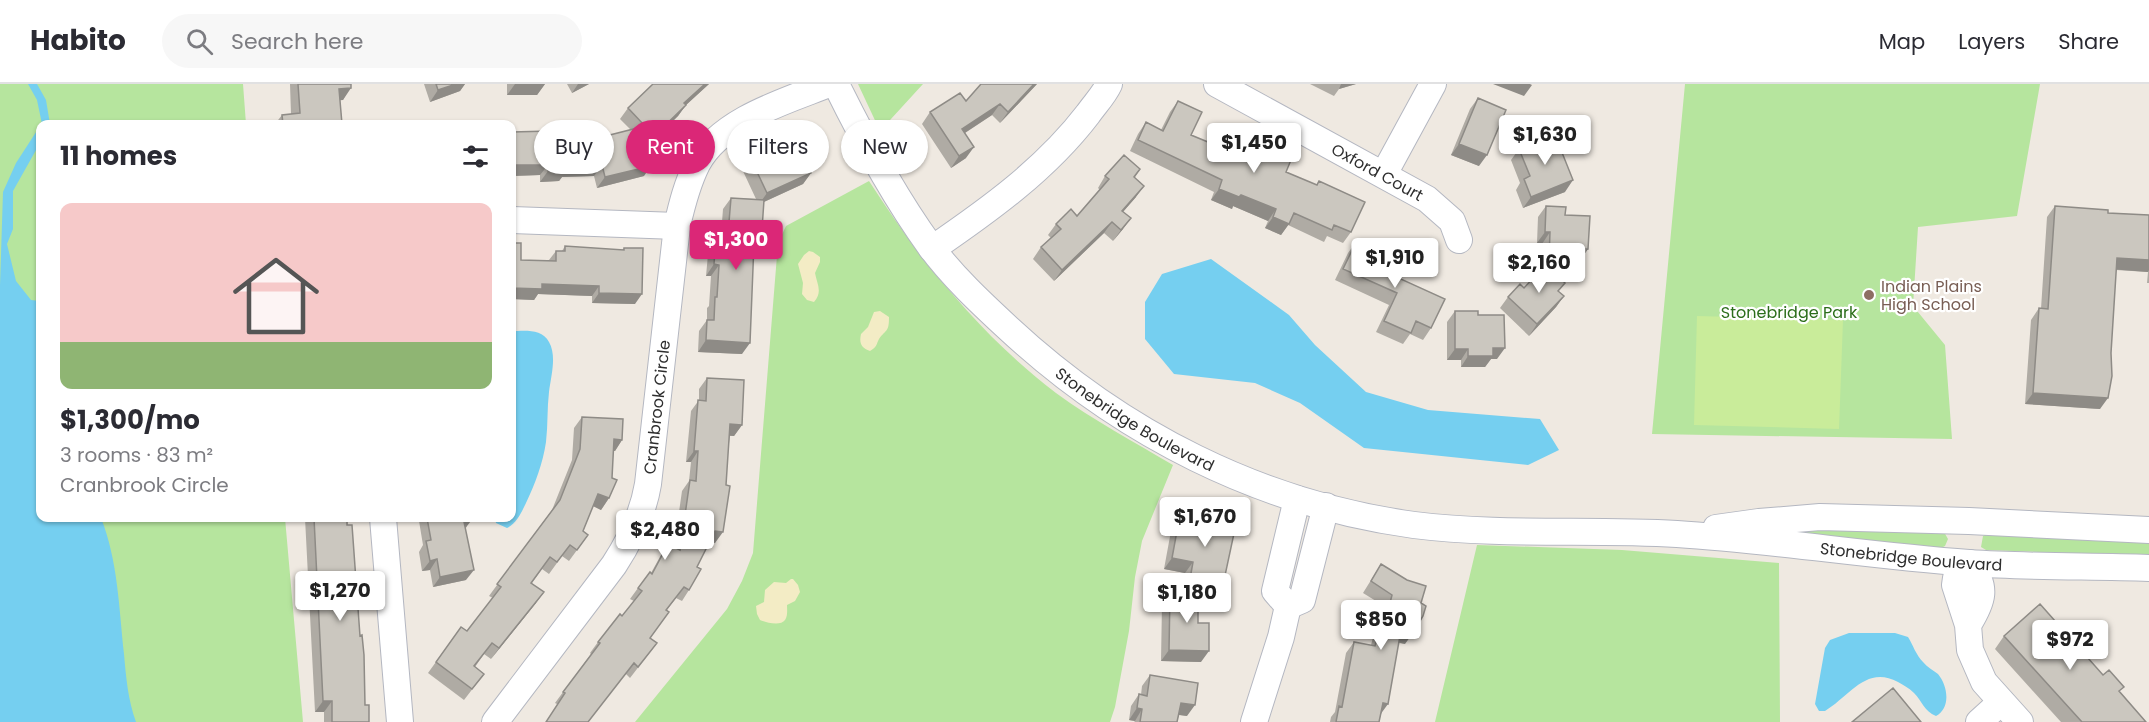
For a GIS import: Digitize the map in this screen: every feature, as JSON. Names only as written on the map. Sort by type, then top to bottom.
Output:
[{"type":"street","name":"Cranbrook Circle","points":[[495,722],[614,565],[640,519],[648,484],[677,226],[685,190],[698,162],[711,144],[755,114],[829,84]]},
{"type":"street","name":"Stonebridge Boulevard","points":[[836,84],[867,147],[898,200],[932,249],[978,300],[1030,348],[1084,392],[1138,428],[1222,472],[1298,499],[1367,517],[1415,525],[1477,530],[1677,534],[1969,563],[2149,568]]},
{"type":"street","points":[[932,249],[985,214],[1031,174],[1073,134],[1109,84]]},
{"type":"street","name":"Oxford Court","points":[[1217,84],[1427,199],[1452,222],[1460,240]]},
{"type":"street","points":[[1384,174],[1433,84]]},
{"type":"street","points":[[516,220],[677,226]]},
{"type":"street","points":[[1288,606],[1275,591],[1298,499]]},
{"type":"street","points":[[1288,606],[1302,600],[1326,506]]},
{"type":"street","name":"Stonebridge Boulevard","points":[[1677,534],[1759,522],[1820,517],[1969,521],[2149,530]]},
{"type":"street","points":[[383,522],[400,722]]},
{"type":"street","points":[[1969,563],[1978,574],[1983,588],[1976,613],[1968,626],[1970,650],[1976,669],[1984,682],[2020,722]]},
{"type":"street","points":[[1254,722],[1281,637],[1288,606]]},
{"type":"street","points":[[1979,722],[2001,702]]},
{"type":"green space","points":[[0,84],[243,84],[246,120],[36,120],[36,522],[285,522],[303,722],[0,722]]},
{"type":"green space","points":[[858,84],[923,84],[890,120],[875,120]]},
{"type":"green space","name":"Stonebridge Park","points":[[1685,84],[2040,84],[2017,216],[1918,227],[1913,306],[1945,345],[1952,439],[1652,434]]},
{"type":"green space","points":[[869,181],[931,268],[1002,347],[1070,403],[1173,465],[1142,541],[1129,631],[1115,707],[1110,722],[635,722],[727,609],[742,581],[753,553],[778,243],[786,226]]},
{"type":"green space","points":[[1697,316],[1843,320],[1839,429],[1694,425]]},
{"type":"green space","points":[[1742,530],[1940,531],[1944,532],[1948,539],[1945,546],[1941,548],[1895,547]]},
{"type":"green space","points":[[1989,533],[2149,538],[2149,556],[1986,550],[1981,547],[1983,536]]},
{"type":"green space","points":[[1477,545],[1622,550],[1779,563],[1780,722],[1435,722]]},
{"type":"sand","points":[[809,251],[820,257],[815,273],[819,291],[814,302],[807,300],[802,294],[803,283],[798,264]]},
{"type":"sand","points":[[880,311],[889,317],[887,330],[870,351],[861,345],[861,334],[868,327],[874,312]]},
{"type":"sand","points":[[791,579],[798,585],[800,592],[795,601],[787,605],[785,620],[770,623],[760,620],[756,606],[764,602],[765,590],[774,582],[786,583]]},
{"type":"water","points":[[28,84],[37,84],[46,100],[49,120],[41,120],[37,100]]},
{"type":"water","points":[[36,132],[36,150],[13,191],[13,229],[7,244],[16,281],[31,300],[36,301],[36,522],[102,522],[114,568],[128,688],[136,722],[0,722],[0,286],[3,192],[16,163]]},
{"type":"water","points":[[1211,259],[1289,315],[1315,345],[1366,392],[1428,410],[1540,419],[1559,450],[1528,465],[1364,448],[1300,403],[1255,383],[1174,374],[1145,339],[1145,302],[1162,274]]},
{"type":"water","points":[[516,331],[532,331],[542,334],[549,342],[553,360],[543,458],[516,521]]},
{"type":"water","points":[[496,522],[515,522],[507,528]]},
{"type":"water","points":[[1849,633],[1895,633],[1908,637],[1916,653],[1938,674],[1944,684],[1946,702],[1941,712],[1936,716],[1932,714],[1908,688],[1887,678],[1877,677],[1859,684],[1834,705],[1825,711],[1819,711],[1815,704],[1825,648],[1830,640]]},
{"type":"building","points":[[298,84],[351,84],[351,88],[339,89],[342,120],[283,120],[282,115],[300,113]]},
{"type":"building","points":[[436,84],[456,84],[438,90]]},
{"type":"building","points":[[653,84],[705,84],[684,103],[686,105],[671,120],[639,120],[628,108]]},
{"type":"building","points":[[981,84],[1034,84],[1008,112],[1000,104],[962,129],[974,147],[959,156],[930,112],[960,93],[966,101]]},
{"type":"building","points":[[1478,98],[1506,110],[1487,155],[1459,144]]},
{"type":"building","points":[[1178,101],[1202,112],[1191,135],[1237,154],[1244,137],[1262,144],[1260,147],[1291,160],[1286,172],[1317,185],[1319,181],[1365,202],[1351,232],[1334,225],[1332,230],[1294,213],[1289,224],[1273,217],[1276,209],[1219,189],[1222,180],[1138,140],[1146,122],[1163,131]]},
{"type":"building","points":[[534,131],[534,165],[516,165],[516,132]]},
{"type":"building","points":[[626,131],[626,172],[605,177],[604,174],[614,174],[614,134]]},
{"type":"building","points":[[1555,135],[1573,180],[1531,197],[1524,179],[1530,176],[1519,149]]},
{"type":"building","points":[[1124,155],[1140,169],[1134,177],[1144,186],[1122,211],[1131,218],[1121,230],[1112,222],[1062,270],[1041,247],[1061,229],[1056,224],[1071,209],[1077,216],[1109,179],[1105,176]]},
{"type":"building","points":[[758,174],[809,174],[767,193]]},
{"type":"building","points":[[731,198],[764,200],[761,244],[754,243],[750,343],[706,340],[707,320],[714,320],[715,297],[717,297],[719,265],[714,264],[717,222],[729,222]]},
{"type":"building","points":[[1546,206],[1566,207],[1565,215],[1590,216],[1588,249],[1580,249],[1580,260],[1549,259],[1550,232],[1545,232]]},
{"type":"building","points":[[2055,206],[2108,210],[2108,213],[2149,215],[2149,260],[2117,258],[2111,353],[2112,376],[2108,398],[2033,393],[2039,308],[2048,309]]},
{"type":"building","points":[[1356,242],[1401,262],[1394,276],[1445,299],[1431,328],[1416,321],[1411,333],[1384,321],[1397,293],[1343,269]]},
{"type":"building","points":[[516,243],[521,243],[521,260],[556,261],[556,251],[565,251],[565,246],[624,250],[624,248],[643,248],[642,294],[599,293],[599,286],[542,284],[542,289],[516,288]]},
{"type":"building","points":[[1546,264],[1565,283],[1558,291],[1564,296],[1537,324],[1508,297],[1520,284],[1524,288]]},
{"type":"building","points":[[1455,311],[1478,311],[1478,315],[1504,315],[1505,348],[1493,348],[1493,356],[1468,356],[1468,349],[1455,349]]},
{"type":"building","points":[[707,378],[744,380],[742,425],[730,424],[726,485],[730,486],[723,532],[715,531],[697,567],[701,569],[689,590],[684,587],[666,610],[669,612],[650,638],[657,643],[638,667],[634,663],[588,722],[546,722],[565,693],[563,692],[600,643],[598,642],[642,591],[638,588],[650,572],[652,574],[668,544],[680,550],[690,480],[696,481],[698,451],[694,451],[698,400],[706,401]]},
{"type":"building","points":[[582,417],[623,419],[622,440],[614,439],[612,478],[617,480],[609,498],[598,494],[583,531],[588,535],[577,550],[570,545],[557,562],[550,557],[531,583],[544,592],[499,648],[492,643],[474,666],[484,674],[472,689],[436,662],[461,627],[467,631],[501,587],[497,584],[560,500],[580,449]]},
{"type":"building","points":[[1194,517],[1236,524],[1223,585],[1190,579],[1193,562],[1172,558],[1179,520],[1193,523]]},
{"type":"building","points":[[314,522],[347,522],[347,525],[352,525],[360,636],[362,635],[364,655],[365,705],[369,705],[369,722],[332,722],[332,701],[323,701]]},
{"type":"building","points":[[428,522],[464,522],[474,570],[440,577],[437,559],[430,561],[426,541],[431,540]]},
{"type":"building","points":[[1381,564],[1407,580],[1426,586],[1421,603],[1426,606],[1413,633],[1401,630],[1388,704],[1383,703],[1379,722],[1336,722],[1339,706],[1342,707],[1354,642],[1375,646],[1384,614],[1389,607],[1392,595],[1371,581]]},
{"type":"building","points":[[1170,593],[1198,593],[1198,623],[1209,623],[1209,651],[1169,650]]},
{"type":"building","points":[[2040,604],[2103,675],[2109,670],[2124,687],[2119,691],[2146,722],[2082,722],[2004,636]]},
{"type":"building","points":[[1150,675],[1198,683],[1195,705],[1181,703],[1177,722],[1140,722],[1142,709],[1137,708],[1139,694],[1147,696]]},
{"type":"building","points":[[1893,688],[1921,722],[1852,722]]},
{"type":"place","name":"Indian Plains High School","points":[[1869,295]]}]
